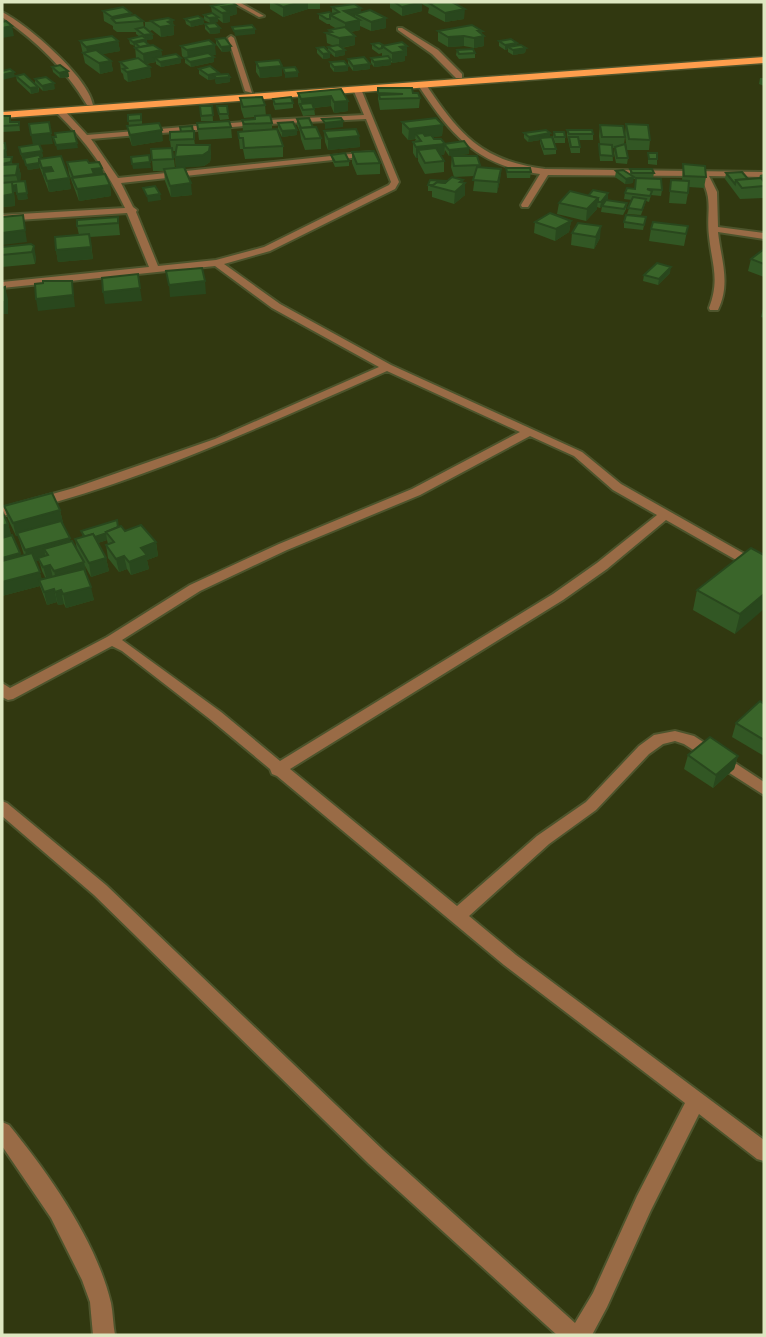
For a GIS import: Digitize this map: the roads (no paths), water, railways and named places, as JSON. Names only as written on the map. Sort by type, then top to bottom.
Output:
[{"type":"main road","points":[[2,109],[764,54]]},
{"type":"main road","points":[[2,115],[764,60]]},
{"type":"street","points":[[234,2],[261,16]]},
{"type":"street","points":[[2,14],[50,50],[80,85],[90,103]]},
{"type":"street","points":[[400,29],[435,52],[459,76]]},
{"type":"street","points":[[230,38],[249,91]]},
{"type":"street","points":[[422,85],[452,129],[484,157],[516,169],[545,173],[595,171],[764,174]]},
{"type":"street","points":[[2,285],[217,263],[267,248],[392,187],[395,182],[357,89]]},
{"type":"street","points":[[60,111],[87,137],[133,210],[154,270]]},
{"type":"street","points":[[87,137],[268,122],[368,117]]},
{"type":"street","points":[[115,181],[382,153]]},
{"type":"street","points":[[525,205],[545,173]]},
{"type":"street","points":[[704,175],[713,192],[713,229],[721,278],[720,292],[713,308]]},
{"type":"street","points":[[2,218],[133,210]]},
{"type":"street","points":[[713,229],[764,236]]},
{"type":"street","points":[[217,263],[275,306],[387,367],[578,454],[617,487],[761,565]]},
{"type":"street","points":[[2,512],[78,491],[219,441],[387,367]]},
{"type":"street","points":[[4,694],[113,639],[195,589],[283,547],[416,492],[527,433]]},
{"type":"street","points":[[277,770],[558,597],[602,566],[664,514]]},
{"type":"street","points":[[113,639],[216,716],[277,770],[457,918],[764,1152]]},
{"type":"street","points":[[457,918],[543,840],[591,806],[626,766],[659,739],[675,736],[695,743],[764,789]]},
{"type":"street","points":[[2,807],[100,890],[376,1157],[573,1335]]},
{"type":"street","points":[[580,1335],[600,1300],[696,1100]]},
{"type":"street","points":[[2,1131],[22,1154],[89,1268],[100,1301],[104,1335]]}]
